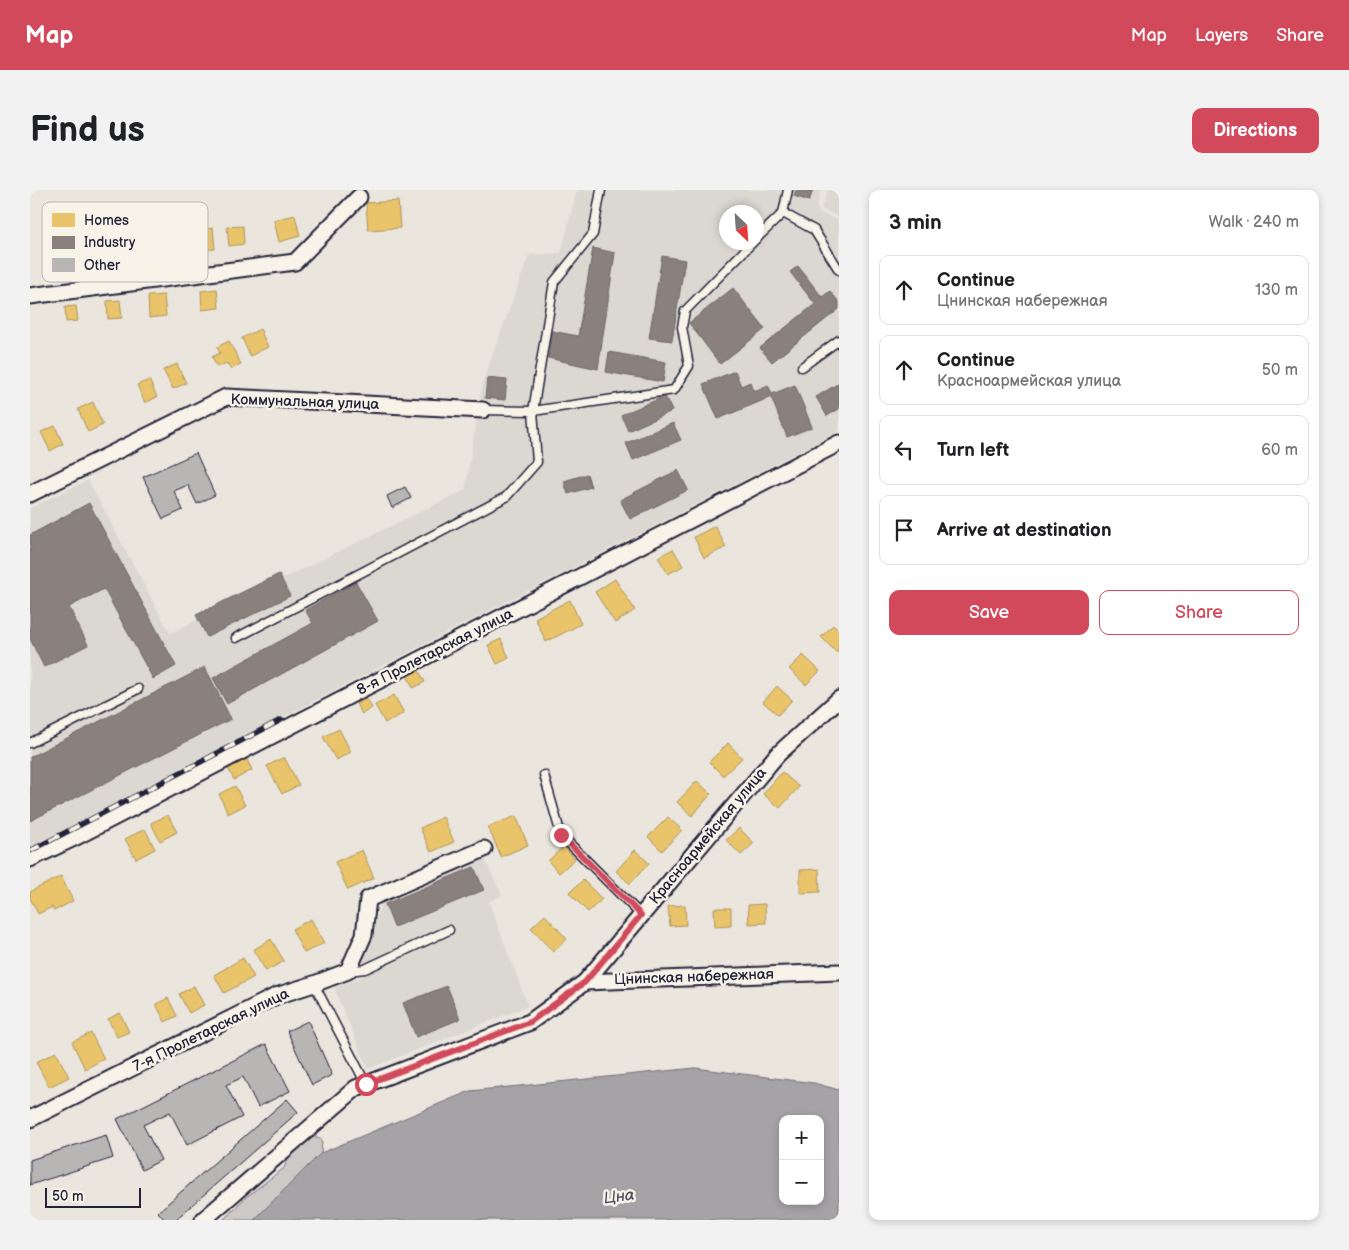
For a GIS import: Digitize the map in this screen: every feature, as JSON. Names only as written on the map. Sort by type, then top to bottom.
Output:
[{"type":"street","points":[[208,273],[295,262],[359,197]]},
{"type":"street","points":[[30,296],[139,282]]},
{"type":"street","name":"Коммунальная улица","points":[[30,494],[226,397],[483,410]]},
{"type":"street","name":"8-я Пролетарская улица","points":[[30,859],[92,829],[839,442]]},
{"type":"street","name":"Красноармейская улица","points":[[585,982],[777,754],[833,710],[839,698]]},
{"type":"street","points":[[348,971],[364,935],[368,899],[484,849]]},
{"type":"street","name":"7-я Пролетарская улица","points":[[30,1120],[276,996],[348,971]]},
{"type":"street","name":"Цнинская набережная","points":[[585,982],[839,972]]},
{"type":"street","points":[[203,1220],[356,1088],[530,1022],[585,982]]},
{"type":"lane","points":[[236,638],[506,496],[537,462],[533,411],[554,282],[593,234],[601,190]]},
{"type":"lane","points":[[764,231],[783,213],[788,190]]},
{"type":"lane","points":[[783,213],[814,230],[839,270]]},
{"type":"lane","points":[[483,410],[533,411],[674,390],[689,366],[682,327],[685,311],[745,250]]},
{"type":"lane","points":[[802,367],[839,340]]},
{"type":"lane","points":[[30,743],[138,688]]},
{"type":"lane","points":[[544,775],[561,835],[641,915]]},
{"type":"lane","points":[[348,971],[365,969],[449,930]]},
{"type":"lane","points":[[314,984],[366,1084]]},
{"type":"shaded area","points":[[577,190],[822,190],[816,207],[820,213],[839,220],[839,431],[30,847],[30,508],[88,480],[170,633],[465,490],[483,381],[529,255],[561,253]]},
{"type":"shaded area","points":[[828,190],[839,190],[839,217],[821,209]]},
{"type":"shaded area","points":[[484,858],[502,895],[489,902],[528,1006],[368,1069],[334,988],[367,974],[363,961],[382,901]]},
{"type":"shaded area","points":[[313,1136],[322,1140],[321,1153],[254,1220],[223,1220],[245,1198],[284,1168],[288,1158]]},
{"type":"water","name":"Цна","points":[[695,1068],[814,1083],[839,1090],[839,1220],[254,1220],[321,1153],[470,1091]]},
{"type":"building: Homes","points":[[398,201],[400,228],[368,230],[366,203]]},
{"type":"building: Homes","points":[[295,215],[300,236],[279,242],[274,220]]},
{"type":"building: Homes","points":[[243,226],[244,244],[229,246],[227,227]]},
{"type":"building: Homes","points":[[213,228],[215,249],[208,249],[208,229]]},
{"type":"building: Homes","points":[[217,289],[219,308],[202,310],[201,291]]},
{"type":"building: Homes","points":[[164,295],[166,316],[149,318],[148,296]]},
{"type":"building: Homes","points":[[120,300],[122,318],[108,319],[107,301]]},
{"type":"building: Homes","points":[[76,306],[78,321],[66,322],[65,307]]},
{"type":"building: Homes","points":[[260,329],[268,347],[250,356],[242,338]]},
{"type":"building: Homes","points":[[229,341],[241,364],[230,369],[227,363],[217,367],[212,357],[220,353],[217,347]]},
{"type":"building: Homes","points":[[177,364],[186,383],[173,389],[163,370]]},
{"type":"building: Homes","points":[[149,380],[157,397],[145,403],[137,385]]},
{"type":"building: Homes","points":[[93,402],[103,425],[88,432],[78,409]]},
{"type":"building: Homes","points":[[55,426],[63,444],[50,451],[41,432]]},
{"type":"building: Homes","points":[[715,526],[726,547],[704,558],[694,537]]},
{"type":"building: Homes","points":[[673,549],[683,566],[668,574],[658,557]]},
{"type":"building: Homes","points":[[615,579],[635,610],[615,623],[595,592]]},
{"type":"building: Homes","points":[[570,600],[581,624],[546,642],[535,618]]},
{"type":"building: Homes","points":[[833,625],[839,631],[839,650],[837,653],[821,637]]},
{"type":"building: Homes","points":[[501,639],[509,658],[497,664],[488,645]]},
{"type":"building: Homes","points":[[803,655],[820,671],[806,685],[789,669]]},
{"type":"building: Homes","points":[[418,669],[425,682],[413,688],[407,675]]},
{"type":"building: Homes","points":[[777,686],[792,700],[778,715],[763,702]]},
{"type":"building: Homes","points":[[394,695],[404,713],[385,723],[375,705]]},
{"type":"building: Homes","points":[[367,698],[372,708],[362,714],[356,704]]},
{"type":"building: Homes","points":[[339,729],[351,752],[336,760],[323,737]]},
{"type":"building: Homes","points":[[728,743],[742,758],[723,776],[709,762]]},
{"type":"building: Homes","points":[[284,757],[299,785],[282,794],[267,766]]},
{"type":"building: Homes","points":[[246,758],[252,770],[234,780],[228,768]]},
{"type":"building: Homes","points":[[782,772],[799,787],[780,808],[763,794]]},
{"type":"building: Homes","points":[[697,781],[711,794],[692,816],[677,802]]},
{"type":"building: Homes","points":[[235,786],[245,805],[228,814],[219,794]]},
{"type":"building: Homes","points":[[168,815],[177,832],[160,841],[151,823]]},
{"type":"building: Homes","points":[[516,816],[528,845],[501,857],[488,827]]},
{"type":"building: Homes","points":[[443,817],[454,842],[431,852],[420,828]]},
{"type":"building: Homes","points":[[668,817],[682,830],[662,851],[648,837]]},
{"type":"building: Homes","points":[[739,828],[754,843],[741,855],[726,840]]},
{"type":"building: Homes","points":[[145,829],[155,849],[136,859],[125,839]]},
{"type":"building: Homes","points":[[564,846],[575,859],[559,873],[548,861]]},
{"type":"building: Homes","points":[[362,850],[374,878],[348,890],[335,862]]},
{"type":"building: Homes","points":[[635,850],[649,863],[630,884],[616,871]]},
{"type":"building: Homes","points":[[819,869],[820,892],[800,893],[800,870]]},
{"type":"building: Homes","points":[[61,876],[73,901],[54,911],[52,907],[38,914],[30,898],[30,892]]},
{"type":"building: Homes","points":[[583,880],[602,899],[588,912],[569,893]]},
{"type":"building: Homes","points":[[765,904],[766,923],[749,924],[748,905]]},
{"type":"building: Homes","points":[[685,905],[686,925],[670,926],[668,906]]},
{"type":"building: Homes","points":[[714,908],[731,908],[731,926],[715,927]]},
{"type":"building: Homes","points":[[545,915],[567,939],[553,952],[531,928]]},
{"type":"building: Homes","points":[[311,919],[324,943],[304,953],[292,929]]},
{"type":"building: Homes","points":[[271,939],[284,961],[266,971],[253,950]]},
{"type":"building: Homes","points":[[243,958],[254,977],[224,993],[214,975]]},
{"type":"building: Homes","points":[[194,986],[204,1005],[189,1013],[179,994]]},
{"type":"building: Homes","points":[[168,998],[177,1016],[165,1022],[156,1004]]},
{"type":"building: Homes","points":[[120,1013],[129,1032],[117,1037],[108,1019]]},
{"type":"building: Homes","points":[[91,1033],[104,1059],[85,1069],[72,1042]]},
{"type":"building: Homes","points":[[56,1052],[69,1077],[49,1087],[36,1062]]},
{"type":"building: Industry","points":[[796,190],[813,190],[809,201],[794,196]]},
{"type":"building: Industry","points":[[593,248],[615,253],[598,369],[548,358],[552,331],[578,336]]},
{"type":"building: Industry","points":[[662,256],[685,260],[672,341],[649,338]]},
{"type":"building: Industry","points":[[798,266],[822,297],[830,291],[839,302],[839,309],[772,362],[760,348],[815,304],[790,272]]},
{"type":"building: Industry","points":[[733,288],[765,329],[720,364],[689,323]]},
{"type":"building: Industry","points":[[609,352],[666,362],[663,382],[606,372]]},
{"type":"building: Industry","points":[[735,371],[741,386],[750,382],[754,391],[768,385],[772,394],[795,385],[812,427],[787,437],[771,397],[718,419],[703,384]]},
{"type":"building: Industry","points":[[487,378],[507,380],[505,400],[485,398]]},
{"type":"building: Industry","points":[[839,383],[839,409],[827,416],[816,397]]},
{"type":"building: Industry","points":[[665,396],[672,411],[628,431],[621,415]]},
{"type":"building: Industry","points":[[673,423],[681,440],[633,460],[626,443]]},
{"type":"building: Industry","points":[[678,470],[688,490],[630,519],[620,500]]},
{"type":"building: Industry","points":[[587,474],[591,487],[568,494],[564,481]]},
{"type":"building: Industry","points":[[89,503],[176,666],[153,679],[104,589],[69,607],[88,645],[44,667],[30,639],[30,535]]},
{"type":"building: Industry","points":[[279,574],[290,596],[207,637],[196,615]]},
{"type":"building: Industry","points":[[356,582],[378,621],[227,704],[213,678],[313,623],[305,610]]},
{"type":"building: Industry","points":[[205,667],[231,719],[30,821],[30,757]]},
{"type":"building: Industry","points":[[474,867],[484,890],[394,927],[385,904]]},
{"type":"building: Industry","points":[[447,986],[460,1019],[416,1037],[403,1003]]},
{"type":"building: Other","points":[[196,453],[215,495],[197,504],[188,485],[174,491],[183,510],[163,519],[143,477]]},
{"type":"building: Other","points":[[405,487],[411,498],[392,508],[387,496]]},
{"type":"building: Other","points":[[308,1021],[332,1075],[312,1085],[287,1031]]},
{"type":"building: Other","points":[[266,1044],[290,1091],[258,1107],[243,1077],[226,1085],[242,1117],[187,1145],[170,1112],[143,1125],[161,1160],[142,1170],[117,1119]]},
{"type":"building: Other","points":[[287,1099],[298,1112],[175,1220],[165,1220],[158,1212]]},
{"type":"building: Other","points":[[106,1135],[113,1158],[30,1185],[30,1160]]},
{"type":"railway","points":[[30,851],[281,720]]},
{"type":"route","points":[[366,1084],[530,1022],[585,982],[641,915],[561,835]]}]
